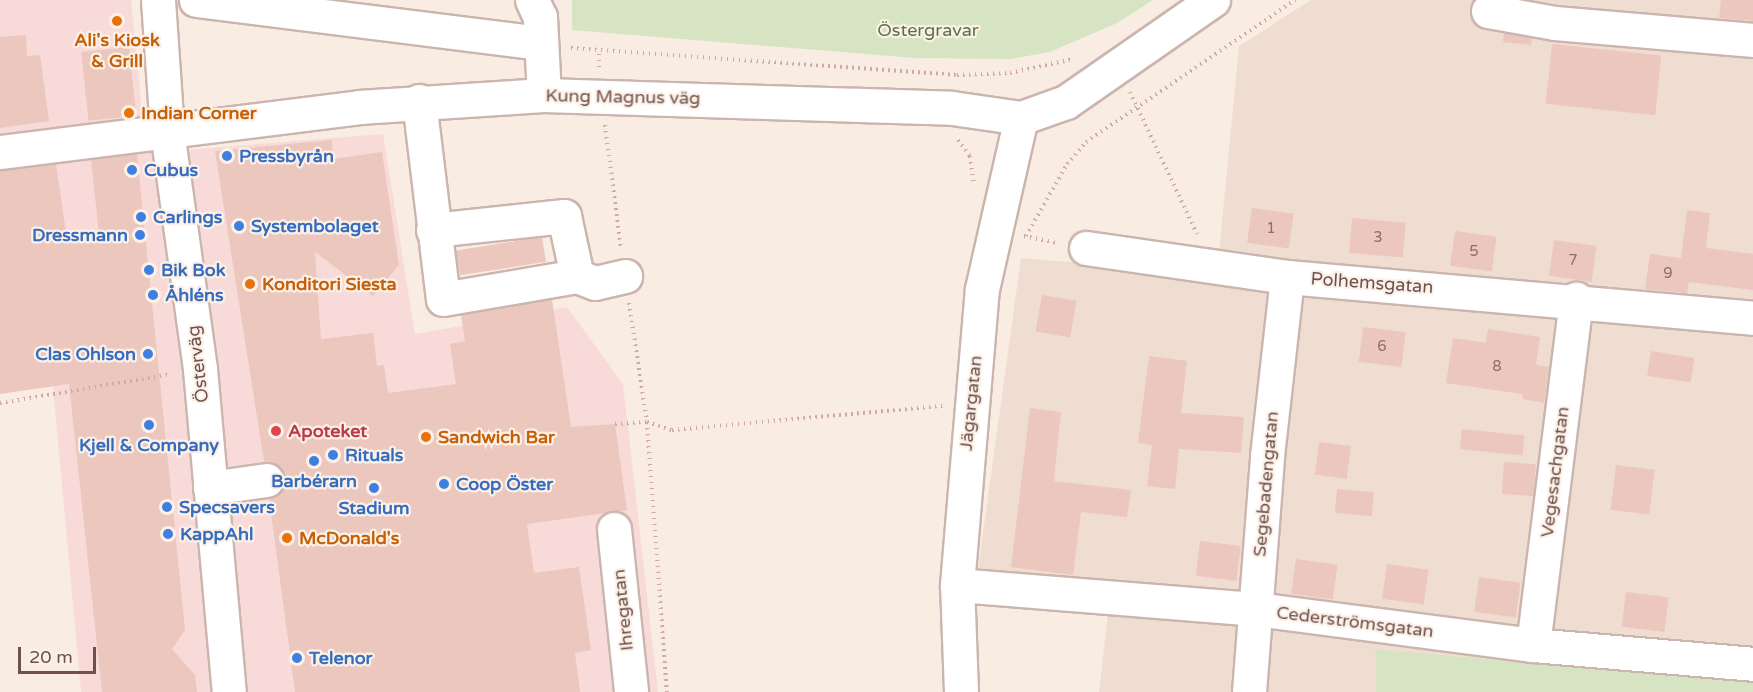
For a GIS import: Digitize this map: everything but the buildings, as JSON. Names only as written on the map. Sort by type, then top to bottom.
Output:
[{"type":"street","name":"Österväg","points":[[158,0],[167,132],[200,369],[229,692]]},
{"type":"street","points":[[196,0],[539,43]]},
{"type":"street","points":[[532,0],[540,17],[539,43],[544,95]]},
{"type":"street","name":"Kung Magnus väg","points":[[0,152],[419,101],[544,95],[598,94],[952,108],[1021,118],[1066,102],[1213,0]]},
{"type":"street","points":[[1488,11],[1556,11],[1753,40]]},
{"type":"street","points":[[419,101],[443,299],[577,276],[595,283],[625,276]]},
{"type":"street","name":"Jägargatan","points":[[961,692],[957,585],[982,289],[1010,232],[1021,118]]},
{"type":"street","points":[[433,230],[564,216],[577,276]]},
{"type":"street","name":"Polhemsgatan","points":[[1086,248],[1287,277],[1576,299],[1753,318]]},
{"type":"street","name":"Segebadengatan","points":[[1249,692],[1287,277]]},
{"type":"street","name":"Vegesachgatan","points":[[1533,645],[1576,299]]},
{"type":"street","points":[[210,488],[267,480]]},
{"type":"street","name":"Ihregatan","points":[[614,529],[631,692]]},
{"type":"street","name":"Cederströmsgatan","points":[[957,585],[1256,609],[1533,645],[1753,664]]},
{"type":"path","points":[[1086,248],[1010,232],[1086,142],[1295,0]]},
{"type":"path","points":[[539,43],[599,53],[957,75],[1020,71],[1078,57]]},
{"type":"path","points":[[599,53],[598,94],[647,422],[667,692]]},
{"type":"path","points":[[1112,68],[1140,104],[1202,245],[1203,265]]},
{"type":"path","points":[[954,138],[970,156],[973,192]]},
{"type":"path","points":[[0,403],[200,369]]},
{"type":"path","points":[[615,424],[647,422],[672,430],[971,403]]},
{"type":"shaded area","points":[[0,0],[131,0],[146,153],[383,134],[415,334],[567,307],[623,384],[658,692],[81,692],[52,377],[0,381]]},
{"type":"shaded area","points":[[1311,0],[1753,0],[1753,682],[1375,649],[1376,692],[1099,692],[1110,596],[976,584],[1021,258],[1217,274],[1239,46]]},
{"type":"green space","name":"Östergravar","points":[[572,0],[1153,0],[1117,23],[1050,52],[1011,59],[915,58],[572,30]]},
{"type":"green space","points":[[1375,649],[1753,682],[1753,692],[1376,692]]},
{"type":"place","name":"Ali's Kiosk & Grill","points":[[117,21]]},
{"type":"place","name":"Indian Corner","points":[[129,113]]},
{"type":"place","name":"Pressbyrån","points":[[227,156]]},
{"type":"place","name":"Cubus","points":[[132,170]]},
{"type":"place","name":"Carlings","points":[[141,217]]},
{"type":"place","name":"Systembolaget","points":[[239,226]]},
{"type":"place","name":"Dressmann","points":[[140,235]]},
{"type":"place","name":"Bik Bok","points":[[149,270]]},
{"type":"place","name":"Konditori Siesta","points":[[250,284]]},
{"type":"place","name":"Åhléns","points":[[153,295]]},
{"type":"place","name":"Clas Ohlson","points":[[148,354]]},
{"type":"place","name":"Kjell & Company","points":[[149,425]]},
{"type":"place","name":"Apoteket","points":[[276,431]]},
{"type":"place","name":"Sandwich Bar","points":[[426,437]]},
{"type":"place","name":"Rituals","points":[[333,455]]},
{"type":"place","name":"Barbérarn","points":[[314,461]]},
{"type":"place","name":"Coop Öster","points":[[444,484]]},
{"type":"place","name":"Stadium","points":[[374,488]]},
{"type":"place","name":"Specsavers","points":[[167,507]]},
{"type":"place","name":"KappAhl","points":[[168,534]]},
{"type":"place","name":"McDonald's","points":[[287,538]]},
{"type":"place","name":"Telenor","points":[[297,658]]}]
